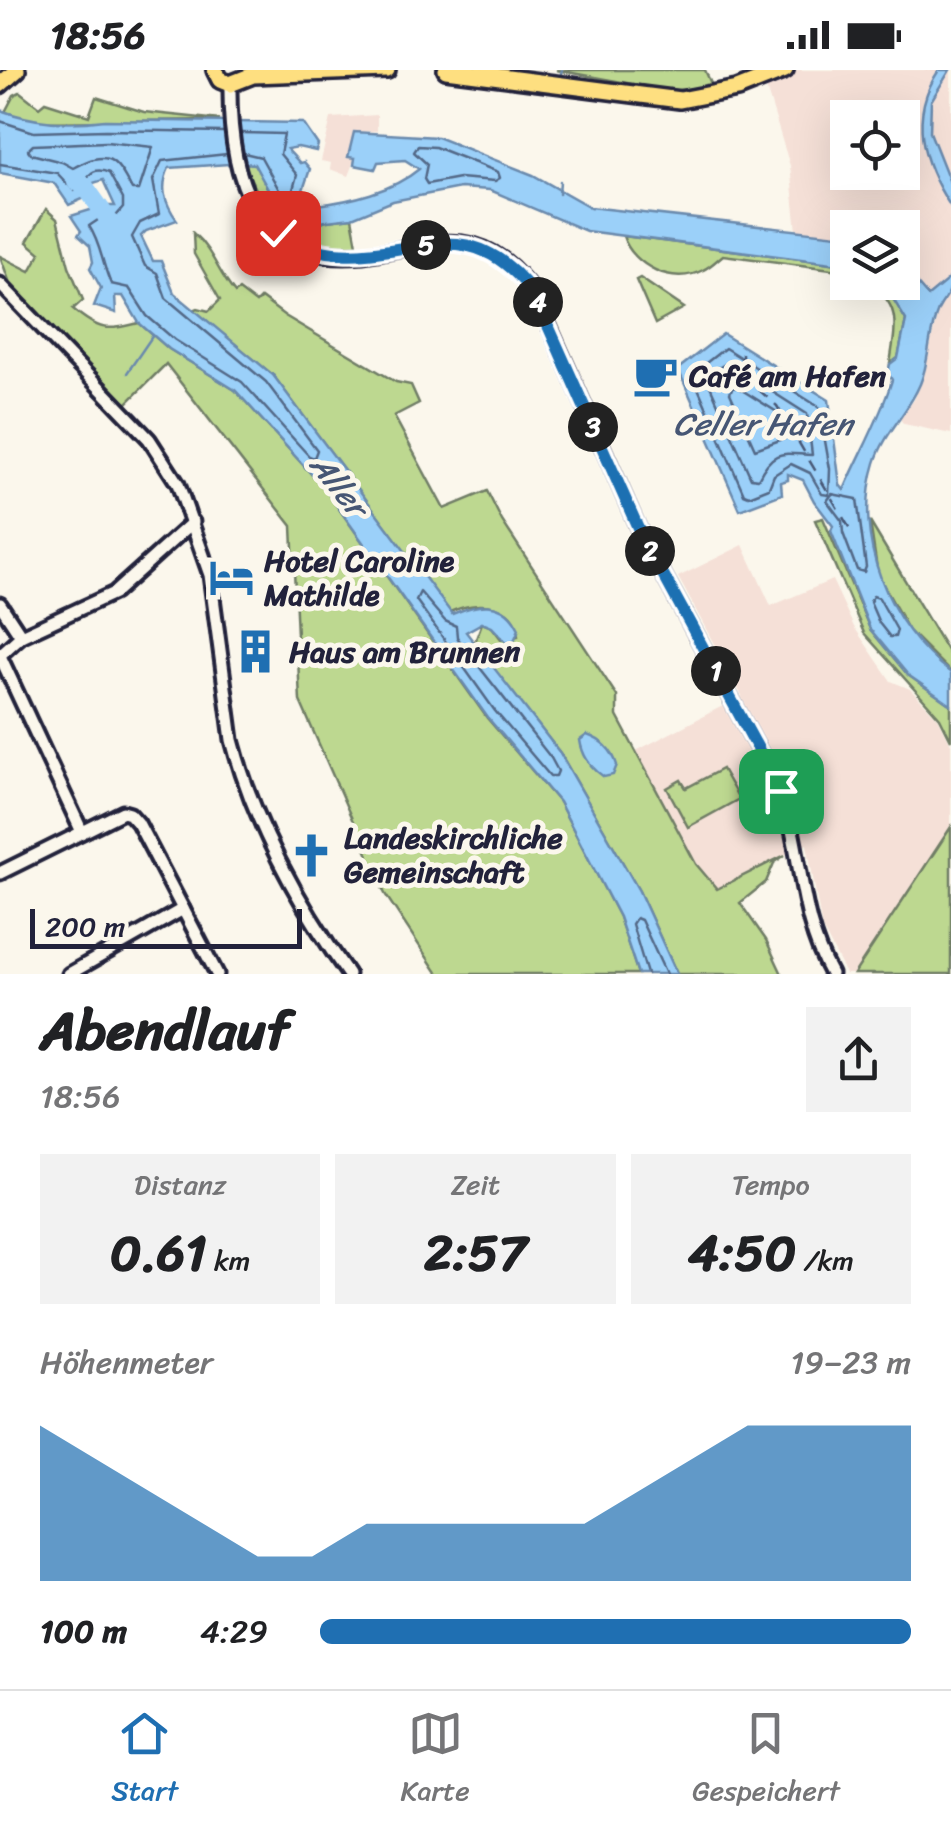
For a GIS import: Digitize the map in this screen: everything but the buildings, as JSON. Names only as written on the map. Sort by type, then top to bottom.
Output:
[{"type":"main road","points":[[0,84],[4,70]]},
{"type":"main road","points":[[0,84],[17,70]]},
{"type":"main road","points":[[215,70],[221,81],[280,76],[288,71],[387,70]]},
{"type":"main road","points":[[446,70],[680,100],[738,90],[785,70]]},
{"type":"street","points":[[241,77],[230,122],[235,166],[256,212],[278,233],[303,248],[348,256],[461,242],[501,257],[534,294],[639,530],[781,791],[792,824],[805,910],[831,974]]},
{"type":"street","points":[[0,284],[167,462],[210,575],[238,762],[288,880],[345,971],[330,974]]},
{"type":"street","points":[[82,832],[0,656],[21,636],[114,593],[192,522]]},
{"type":"street","points":[[0,604],[21,636]]},
{"type":"street","points":[[0,873],[123,812],[130,814],[218,974]]},
{"type":"street","points":[[69,974],[183,909]]},
{"type":"shaded area","points":[[789,70],[951,70],[951,434],[904,424],[899,418],[914,400],[924,375],[938,310],[920,288],[920,210],[830,210],[830,234],[797,231],[790,166],[764,81]]},
{"type":"shaded area","points":[[377,115],[377,131],[354,132],[348,156],[355,158],[348,176],[330,169],[331,163],[321,161],[331,118]]},
{"type":"shaded area","points":[[743,545],[771,606],[832,580],[854,627],[891,681],[910,689],[938,718],[951,744],[951,827],[854,974],[846,974],[822,928],[807,844],[717,889],[696,864],[636,751],[742,696],[678,577]]},
{"type":"green space","points":[[556,70],[705,70],[712,86],[671,91]]},
{"type":"green space","points":[[20,92],[39,107],[45,102],[89,116],[96,97],[144,112],[220,120],[34,122],[5,112]]},
{"type":"green space","points":[[244,163],[254,163],[263,178],[319,222],[352,218],[357,245],[316,242],[285,225],[262,198]]},
{"type":"green space","points":[[46,209],[57,219],[83,300],[73,309],[104,327],[139,323],[169,349],[235,390],[325,489],[487,718],[559,802],[619,917],[638,974],[438,974],[385,894],[300,701],[292,526],[166,364],[126,404],[11,286],[0,256],[30,271],[40,253],[27,242]]},
{"type":"green space","points":[[193,233],[235,293],[239,290],[256,303],[261,298],[396,382],[411,385],[419,403],[394,416],[444,509],[487,491],[502,521],[617,696],[617,716],[696,864],[717,889],[785,855],[774,863],[766,882],[740,903],[766,940],[782,974],[677,974],[639,891],[560,753],[474,644],[482,623],[492,627],[501,639],[518,636],[516,624],[503,610],[493,606],[471,606],[450,612],[273,375],[193,310],[209,311],[220,300],[194,254]]},
{"type":"green space","points":[[623,236],[830,263],[830,269],[723,255],[706,269],[679,276],[645,264]]},
{"type":"green space","points":[[640,278],[684,308],[655,324],[636,280]]},
{"type":"green space","points":[[887,300],[895,300],[906,320],[898,358],[890,364],[895,329]]},
{"type":"green space","points":[[823,518],[870,629],[908,675],[951,705],[951,740],[940,718],[864,633],[815,520]]},
{"type":"green space","points":[[870,522],[951,657],[951,673],[909,631],[878,575]]},
{"type":"green space","points":[[722,769],[739,799],[688,827],[667,788],[681,780],[686,788]]},
{"type":"green space","points":[[951,827],[951,974],[854,974]]},
{"type":"water","points":[[939,70],[950,70],[931,101],[930,132],[951,185],[951,207],[933,174],[922,139],[924,105]]},
{"type":"water","name":"Aller","points":[[0,110],[26,118],[65,122],[303,123],[318,145],[316,151],[287,149],[310,169],[302,193],[317,205],[371,194],[419,169],[405,160],[378,162],[375,169],[354,165],[355,158],[348,157],[354,132],[437,137],[533,175],[590,207],[830,234],[830,263],[586,231],[490,190],[460,188],[393,201],[352,218],[319,222],[294,218],[276,204],[254,164],[244,163],[169,168],[165,194],[177,220],[141,236],[153,261],[161,261],[174,293],[273,375],[452,614],[490,606],[513,619],[519,629],[514,641],[507,643],[492,627],[482,623],[466,632],[560,753],[639,891],[677,974],[638,974],[619,917],[559,802],[488,718],[325,489],[235,390],[169,349],[139,323],[123,296],[115,296],[116,313],[94,306],[101,288],[90,268],[90,246],[78,235],[81,231],[71,216],[115,206],[103,180],[90,184],[94,194],[69,205],[54,183],[0,173]]},
{"type":"water","name":"Celler Hafen","points":[[951,277],[949,292],[935,319],[920,384],[875,463],[868,521],[881,579],[894,606],[910,632],[951,673],[951,705],[908,675],[870,629],[831,531],[833,526],[803,480],[788,474],[788,480],[781,482],[782,494],[740,510],[678,369],[723,334],[829,400],[840,485],[844,490],[887,394],[892,380],[888,373],[890,364],[898,358],[906,320],[894,300],[920,300],[920,287],[928,296]]},
{"type":"water","points":[[587,735],[602,742],[612,754],[617,765],[613,775],[604,777],[588,761],[580,740]]},
{"type":"waterway","points":[[559,194],[560,181]]},
{"type":"waterway","points":[[76,182],[84,185],[113,226]]},
{"type":"waterway","points":[[127,373],[153,335]]},
{"type":"ferry route","points":[[742,353],[742,375],[777,406],[850,529]]},
{"type":"place","name":"Café am Hafen","points":[[656,376]]},
{"type":"place","name":"Hotel Caroline Mathilde","points":[[231,578]]},
{"type":"place","name":"Haus am Brunnen","points":[[256,652]]},
{"type":"place","name":"Landeskirchliche Gemeinschaft","points":[[311,855]]},
{"type":"route","points":[[278,233],[303,248],[348,256],[461,242],[501,257],[518,272],[534,294],[639,530],[781,791]]}]
